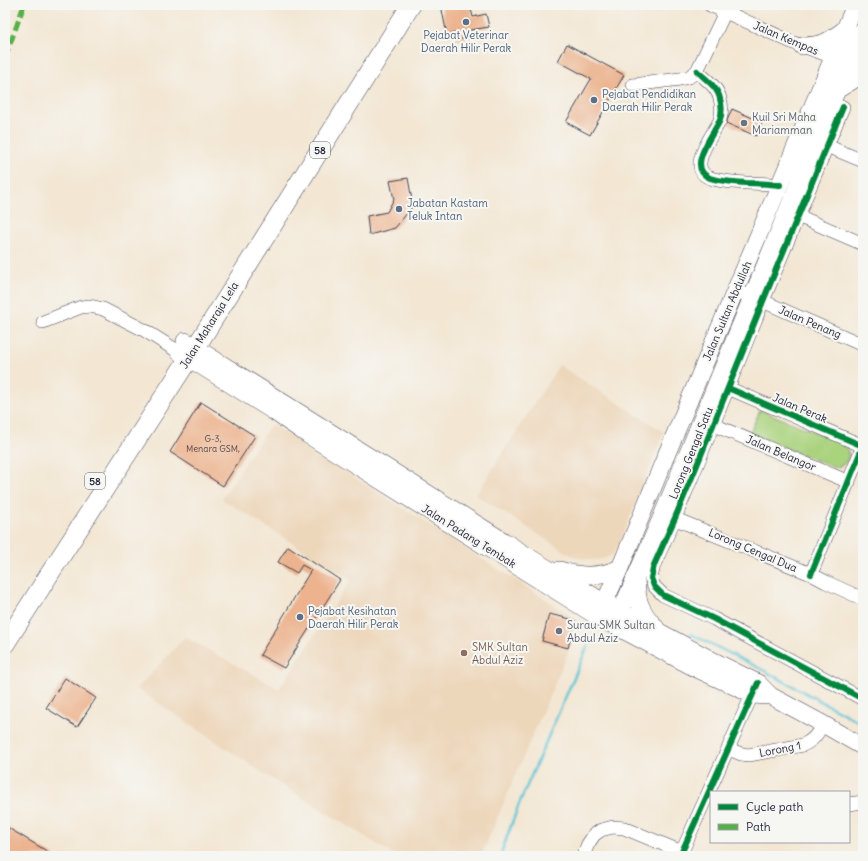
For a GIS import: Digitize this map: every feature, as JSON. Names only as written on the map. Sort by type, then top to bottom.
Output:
[{"type":"highway","name":"Jalan Maharaja Lela","points":[[5,644],[131,448],[284,183],[397,5]]},
{"type":"highway","name":"Jalan Maharaja Lela","points":[[5,620],[187,350],[411,5]]},
{"type":"main road","name":"Jalan Sultan Abdullah","points":[[602,610],[855,5]]},
{"type":"main road","points":[[802,46],[823,43],[832,39],[845,29]]},
{"type":"main road","name":"Jalan Sultan Abdullah","points":[[617,618],[636,576],[669,516],[757,299],[837,90],[856,66],[862,36]]},
{"type":"main road","points":[[837,90],[851,81],[863,76]]},
{"type":"main road","name":"Jalan Padang Tembak","points":[[187,350],[537,562],[602,610]]},
{"type":"main road","name":"Jalan Padang Tembak","points":[[187,350],[314,439],[617,618],[695,668],[771,696],[863,747]]},
{"type":"main road","points":[[655,482],[658,507],[669,516]]},
{"type":"main road","points":[[537,562],[568,573],[580,575],[601,575],[620,568]]},
{"type":"main road","points":[[636,576],[636,593],[639,605],[646,616],[662,634]]},
{"type":"main road","name":"Jalan Padang Tembak","points":[[617,618],[662,634],[710,659],[755,689]]},
{"type":"street","name":"Jalan Kempas","points":[[710,5],[802,46],[856,66]]},
{"type":"street","points":[[633,86],[689,77],[697,71],[725,12]]},
{"type":"street","points":[[697,71],[714,87],[720,97],[722,108],[720,119],[702,152],[700,162],[702,171],[708,177],[722,181],[780,185]]},
{"type":"street","name":"Lorong Gengal Satu","points":[[843,107],[798,216],[757,299],[728,388],[714,425],[669,516],[651,578],[654,586],[663,595],[714,619],[863,699]]},
{"type":"street","points":[[827,146],[863,161]]},
{"type":"street","points":[[798,216],[863,244]]},
{"type":"street","name":"Jalan Penang","points":[[735,290],[863,345]]},
{"type":"street","points":[[43,322],[81,307],[90,306],[103,309],[187,350]]},
{"type":"street","name":"Jalan Perak","points":[[728,388],[863,446]]},
{"type":"street","name":"Jalan Belangor","points":[[714,425],[849,482]]},
{"type":"street","points":[[811,574],[863,446]]},
{"type":"street","name":"Lorong Cengal Dua","points":[[669,516],[811,574],[863,599]]},
{"type":"street","points":[[712,791],[755,689]]},
{"type":"street","name":"Lorong 1","points":[[729,749],[741,754],[749,755],[803,745],[815,738],[823,724]]},
{"type":"street","points":[[583,856],[588,844],[594,836],[601,830],[613,827],[624,828],[681,854],[708,800]]},
{"type":"street","points":[[850,804],[863,802]]},
{"type":"shaded area","points":[[559,365],[664,432],[618,547],[612,555],[603,559],[592,560],[579,558],[569,554],[476,495]]},
{"type":"shaded area","name":"SMK Sultan Abdul Aziz","points":[[271,424],[581,622],[481,856],[396,856],[269,777],[137,689],[185,637],[279,689],[351,580],[222,499]]},
{"type":"green space","points":[[760,410],[842,443],[846,447],[849,455],[847,460],[843,465],[835,468],[750,433]]},
{"type":"building","name":"Pejabat Veterinar Daerah Hilir Perak","points":[[441,5],[470,5],[473,17],[486,14],[489,27],[470,30],[471,37],[457,40],[455,33],[447,35]]},
{"type":"building","name":"Pejabat Pendidikan Daerah Hilir Perak","points":[[567,44],[624,75],[590,135],[566,122],[591,79],[558,61]]},
{"type":"building","name":"Kuil Sri Maha Mariamman","points":[[732,109],[762,122],[756,136],[726,123]]},
{"type":"building","name":"Jabatan Kastam Teluk Intan","points":[[408,178],[413,206],[395,228],[369,235],[367,216],[387,212],[394,199],[390,181]]},
{"type":"building","points":[[201,402],[255,436],[223,486],[170,452]]},
{"type":"building","name":"Pejabat Kesihatan Daerah Hilir Perak","points":[[288,546],[340,580],[284,668],[260,655],[311,570],[302,565],[297,573],[278,562]]},
{"type":"building","name":"Surau SMK Sultan Abdul Aziz","points":[[549,614],[575,620],[568,648],[542,641]]},
{"type":"building","points":[[65,678],[96,698],[77,727],[46,708]]},
{"type":"building","points":[[5,826],[55,856],[5,856]]},
{"type":"waterway","points":[[691,634],[765,671],[863,724]]},
{"type":"waterway","points":[[500,856],[519,804],[589,643]]},
{"type":"marked path","points":[[5,58],[24,5]]},
{"type":"cycle path","points":[[697,71],[717,91],[721,101],[720,120],[703,150],[700,167],[703,173],[710,178],[724,181],[780,185]]},
{"type":"cycle path","points":[[843,107],[697,465],[654,565],[651,578],[654,586],[663,595],[714,619],[863,699]]},
{"type":"cycle path","points":[[728,388],[863,446],[811,574]]},
{"type":"cycle path","points":[[680,856],[758,683]]},
{"type":"place","name":"Pejabat Veterinar Daerah Hilir Perak","points":[[466,22]]},
{"type":"place","name":"Pejabat Pendidikan Daerah Hilir Perak","points":[[594,100]]},
{"type":"place","name":"Kuil Sri Maha Mariamman","points":[[744,123]]},
{"type":"place","name":"Jabatan Kastam Teluk Intan","points":[[399,209]]},
{"type":"place","name":"Pejabat Kesihatan Daerah Hilir Perak","points":[[300,617]]},
{"type":"place","name":"Surau SMK Sultan Abdul Aziz","points":[[559,631]]},
{"type":"place","name":"SMK Sultan Abdul Aziz","points":[[464,653]]}]
